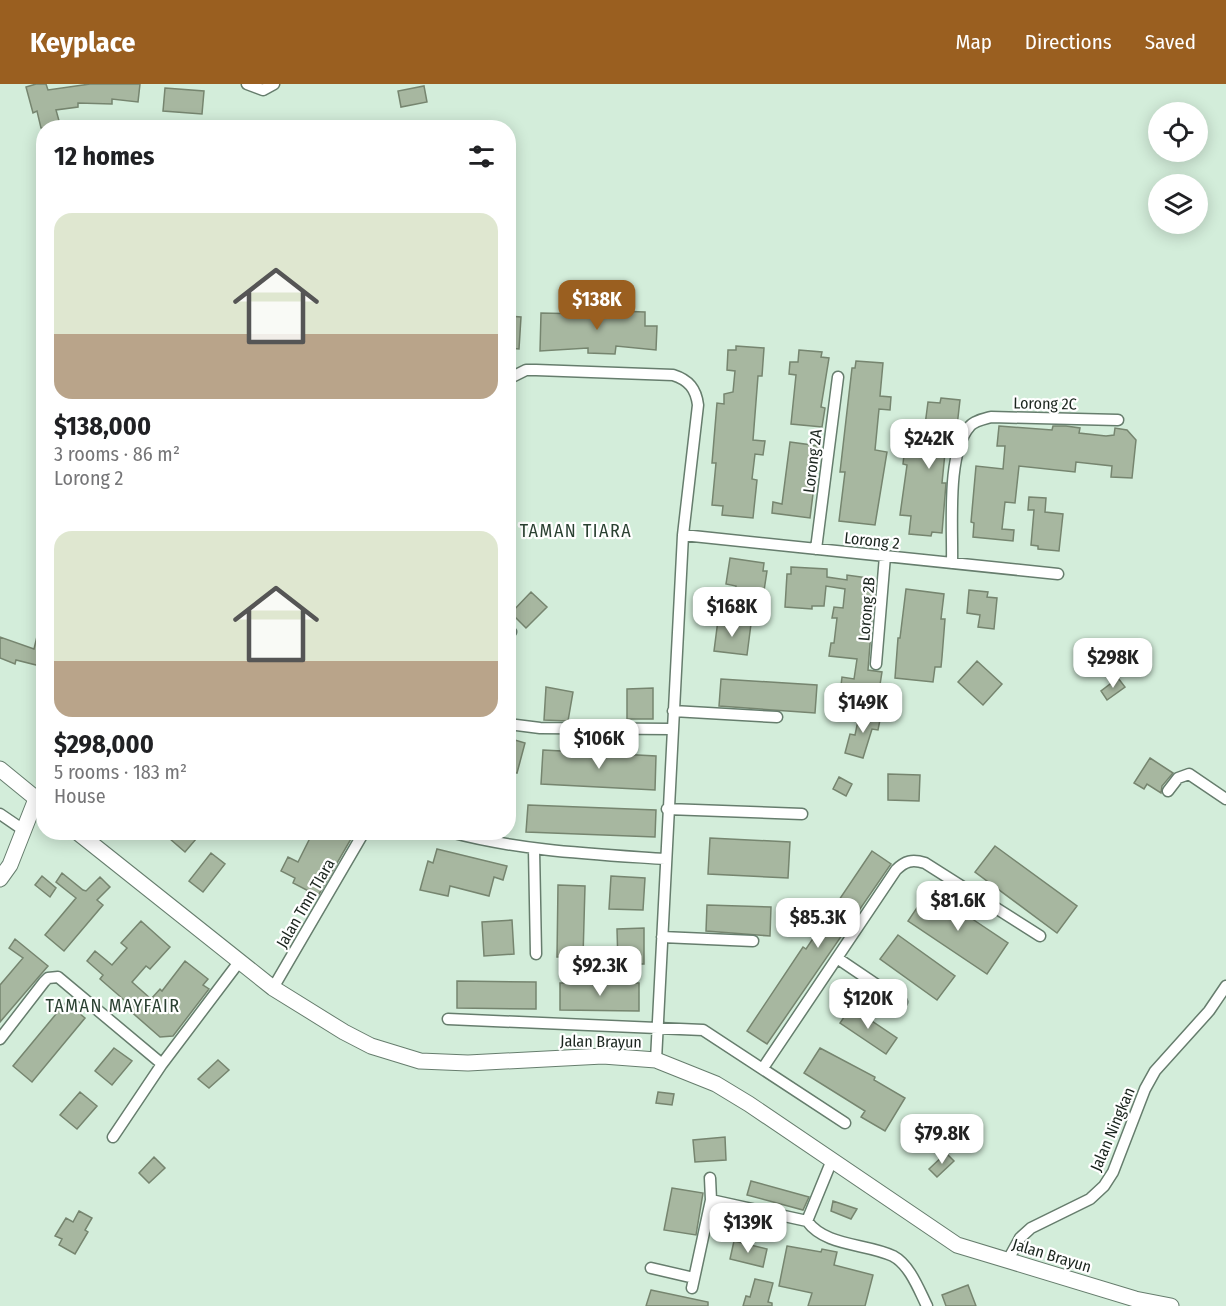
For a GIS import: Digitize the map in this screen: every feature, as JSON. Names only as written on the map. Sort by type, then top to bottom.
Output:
[{"type":"main road","points":[[0,769],[36,799]]},
{"type":"main road","points":[[0,879],[10,865],[36,809]]},
{"type":"main road","name":"Jalan Brayun","points":[[87,840],[273,988],[362,1041],[420,1061],[468,1063],[603,1056],[656,1060],[717,1084],[957,1245],[1135,1302],[1171,1306]]},
{"type":"street","points":[[247,84],[263,90],[274,84]]},
{"type":"street","points":[[516,376],[526,370],[673,375],[688,382],[697,396],[698,405],[679,580],[656,1060]]},
{"type":"street","name":"Lorong 2A","points":[[816,549],[838,377]]},
{"type":"street","name":"Lorong 2C","points":[[952,563],[955,463],[964,434],[971,424],[991,417],[1118,420]]},
{"type":"street","name":"Lorong 2","points":[[683,535],[1058,574]]},
{"type":"street","name":"Lorong 2B","points":[[876,664],[885,556]]},
{"type":"street","points":[[673,711],[777,717]]},
{"type":"street","points":[[516,725],[540,728],[671,729]]},
{"type":"street","points":[[1168,791],[1178,777],[1189,774],[1226,799]]},
{"type":"street","points":[[668,809],[802,814]]},
{"type":"street","points":[[0,814],[24,831]]},
{"type":"street","name":"Jalan Tmn TIara","points":[[273,988],[359,840]]},
{"type":"street","points":[[490,840],[534,849],[665,859]]},
{"type":"street","points":[[534,849],[536,954]]},
{"type":"street","points":[[763,1068],[896,870],[910,861],[925,863],[1041,936]]},
{"type":"street","points":[[662,937],[753,941]]},
{"type":"street","points":[[837,958],[902,1002]]},
{"type":"street","points":[[113,1137],[162,1064],[239,962]]},
{"type":"street","points":[[0,1039],[44,982],[48,978],[58,977],[162,1064]]},
{"type":"street","name":"Jalan Ningkan","points":[[1008,1260],[1020,1238],[1031,1228],[1090,1199],[1104,1186],[1113,1172],[1145,1089],[1155,1071],[1209,1011],[1226,987]]},
{"type":"street","points":[[448,1019],[703,1030],[845,1124]]},
{"type":"street","points":[[807,1221],[832,1160]]},
{"type":"street","points":[[651,1268],[693,1283],[711,1200],[710,1178]]},
{"type":"street","points":[[711,1200],[807,1221],[818,1233],[894,1257],[908,1271],[927,1306]]},
{"type":"building","points":[[46,84],[48,90],[90,84],[140,84],[138,102],[112,99],[112,104],[78,103],[78,107],[56,110],[59,120],[39,120],[37,111],[33,113],[26,87]]},
{"type":"building","points":[[424,86],[427,102],[401,107],[398,91]]},
{"type":"building","points":[[165,88],[204,91],[202,114],[163,111]]},
{"type":"building","points":[[586,305],[614,305],[614,311],[645,312],[645,326],[657,326],[656,350],[616,346],[615,354],[588,353],[588,348],[540,351],[541,313],[585,314]]},
{"type":"building","points":[[516,317],[521,317],[519,349],[516,349]]},
{"type":"building","points":[[736,346],[764,348],[762,376],[758,376],[753,440],[765,441],[763,455],[755,454],[752,479],[757,480],[753,518],[722,515],[723,506],[712,505],[716,463],[712,463],[717,403],[724,404],[724,394],[733,392],[735,371],[727,370],[728,350],[736,350]]},
{"type":"building","points":[[799,350],[822,352],[821,357],[829,358],[821,407],[825,408],[822,427],[791,424],[796,375],[789,374],[790,362],[798,362]]},
{"type":"building","points":[[856,361],[883,363],[880,396],[891,397],[890,410],[879,409],[875,450],[887,452],[875,525],[839,521],[845,472],[840,472],[852,368],[855,368]]},
{"type":"building","points":[[941,398],[960,400],[956,435],[952,444],[946,443],[942,483],[946,483],[942,533],[932,532],[931,536],[909,534],[911,516],[900,515],[907,465],[903,464],[905,446],[922,448],[928,402],[940,403]]},
{"type":"building","points":[[999,426],[1052,430],[1053,426],[1066,426],[1080,428],[1079,433],[1106,436],[1114,435],[1115,428],[1127,430],[1136,440],[1132,478],[1111,477],[1112,466],[1076,462],[1075,472],[1019,466],[1015,503],[1005,502],[1002,529],[1014,530],[1013,541],[973,537],[974,523],[971,522],[976,466],[1003,469],[1005,446],[997,446]]},
{"type":"building","points":[[790,442],[819,446],[810,518],[772,513],[773,502],[782,504]]},
{"type":"building","points":[[1029,497],[1046,498],[1045,512],[1063,514],[1059,551],[1038,549],[1038,546],[1031,545],[1034,510],[1028,510]]},
{"type":"building","points":[[730,558],[764,563],[763,571],[767,571],[762,604],[734,600],[736,586],[726,584]]},
{"type":"building","points":[[791,567],[827,569],[827,577],[847,580],[847,575],[875,579],[868,670],[882,672],[879,691],[871,690],[870,698],[840,694],[842,677],[854,679],[857,659],[829,656],[831,643],[834,643],[837,618],[832,618],[834,607],[843,608],[845,589],[826,586],[824,606],[812,606],[812,609],[785,607],[787,574],[791,574]]},
{"type":"building","points":[[906,589],[944,594],[941,619],[945,619],[941,667],[935,667],[933,682],[895,678],[898,638],[900,638]]},
{"type":"building","points":[[969,590],[988,592],[987,597],[997,598],[994,629],[978,627],[980,615],[967,613]]},
{"type":"building","points":[[531,592],[547,607],[526,628],[516,618],[516,608]]},
{"type":"building","points":[[718,620],[751,624],[747,655],[714,651]]},
{"type":"building","points":[[0,637],[34,649],[36,641],[36,665],[16,660],[15,664],[0,658]]},
{"type":"building","points":[[977,661],[1002,684],[983,705],[958,682]]},
{"type":"building","points":[[1118,678],[1125,687],[1107,700],[1101,691]]},
{"type":"building","points":[[721,679],[817,685],[815,713],[719,706]]},
{"type":"building","points":[[546,687],[573,692],[568,721],[544,720]]},
{"type":"building","points":[[653,688],[653,719],[627,719],[627,689]]},
{"type":"building","points":[[860,711],[881,715],[878,730],[872,729],[863,758],[845,753],[850,734],[855,735]]},
{"type":"building","points":[[516,740],[525,743],[516,773]]},
{"type":"building","points":[[543,750],[656,756],[655,790],[541,784]]},
{"type":"building","points":[[1150,758],[1173,773],[1162,786],[1161,793],[1147,784],[1144,789],[1134,783]]},
{"type":"building","points":[[888,774],[920,775],[919,801],[888,800]]},
{"type":"building","points":[[839,777],[852,784],[846,796],[833,789]]},
{"type":"building","points":[[528,805],[656,810],[655,837],[526,832]]},
{"type":"building","points":[[710,838],[790,842],[788,878],[708,874]]},
{"type":"building","points":[[171,840],[195,840],[185,852]]},
{"type":"building","points":[[309,840],[350,840],[318,896],[293,883],[295,878],[281,871],[288,857],[298,862]]},
{"type":"building","points":[[995,846],[1077,906],[1057,933],[975,872]]},
{"type":"building","points":[[437,849],[507,866],[503,880],[494,877],[489,896],[450,886],[448,896],[420,890],[428,861],[433,863]]},
{"type":"building","points":[[872,851],[891,864],[767,1044],[747,1031],[803,947],[806,949]]},
{"type":"building","points":[[211,853],[225,864],[203,892],[189,881]]},
{"type":"building","points":[[62,873],[86,891],[100,877],[110,887],[97,900],[103,905],[64,951],[45,935],[76,898],[56,882]]},
{"type":"building","points":[[42,876],[56,888],[50,897],[35,885]]},
{"type":"building","points":[[611,876],[645,878],[643,910],[609,909]]},
{"type":"building","points":[[558,885],[585,886],[583,957],[557,957]]},
{"type":"building","points":[[929,890],[1008,943],[987,974],[908,921]]},
{"type":"building","points":[[707,905],[771,907],[770,936],[706,931]]},
{"type":"building","points":[[512,920],[514,954],[484,956],[482,922]]},
{"type":"building","points":[[141,921],[170,947],[150,969],[146,966],[132,982],[151,999],[160,989],[162,991],[185,961],[208,979],[203,985],[209,989],[173,1036],[160,1037],[128,1009],[131,1006],[100,979],[103,975],[87,961],[95,951],[112,965],[127,948],[121,943]]},
{"type":"building","points":[[644,928],[644,964],[618,964],[617,929]]},
{"type":"building","points":[[898,935],[955,976],[937,1000],[880,959]]},
{"type":"building","points":[[15,939],[48,966],[0,1022],[0,985],[23,958],[9,948]]},
{"type":"building","points":[[457,981],[536,982],[536,1009],[457,1008]]},
{"type":"building","points":[[560,983],[639,983],[639,1011],[560,1010]]},
{"type":"building","points":[[66,1002],[85,1018],[32,1082],[13,1066]]},
{"type":"building","points":[[851,1007],[897,1038],[886,1054],[840,1023]]},
{"type":"building","points":[[114,1048],[132,1061],[112,1085],[95,1071]]},
{"type":"building","points":[[820,1048],[875,1077],[874,1080],[905,1098],[885,1131],[861,1117],[865,1111],[804,1073]]},
{"type":"building","points":[[218,1060],[229,1070],[209,1088],[198,1079]]},
{"type":"building","points":[[80,1092],[97,1106],[77,1129],[60,1115]]},
{"type":"building","points":[[658,1092],[674,1094],[672,1105],[656,1103]]},
{"type":"building","points":[[725,1137],[726,1160],[695,1162],[693,1140]]},
{"type":"building","points":[[946,1153],[954,1161],[937,1177],[929,1169]]},
{"type":"building","points":[[154,1157],[165,1168],[149,1183],[139,1173]]},
{"type":"building","points":[[751,1181],[809,1197],[803,1210],[747,1195]]},
{"type":"building","points":[[672,1188],[703,1193],[696,1235],[664,1230]]},
{"type":"building","points":[[833,1201],[857,1209],[851,1219],[831,1211]]},
{"type":"building","points":[[79,1211],[92,1218],[85,1230],[88,1232],[75,1254],[59,1245],[62,1239],[55,1236],[66,1218],[73,1222]]},
{"type":"building","points":[[734,1241],[767,1249],[763,1267],[730,1259]]},
{"type":"building","points":[[787,1246],[821,1252],[822,1249],[837,1252],[834,1265],[873,1275],[865,1306],[808,1306],[812,1293],[779,1286]]},
{"type":"building","points":[[755,1279],[773,1283],[768,1302],[772,1303],[772,1306],[743,1306],[746,1296],[750,1297]]},
{"type":"building","points":[[968,1285],[976,1306],[946,1306],[942,1295]]},
{"type":"building","points":[[651,1290],[708,1302],[708,1306],[646,1306]]},
{"type":"district","name":"TAMAN TIARA","points":[[576,531]]},
{"type":"district","name":"TAMAN MAYFAIR","points":[[113,1006]]}]
